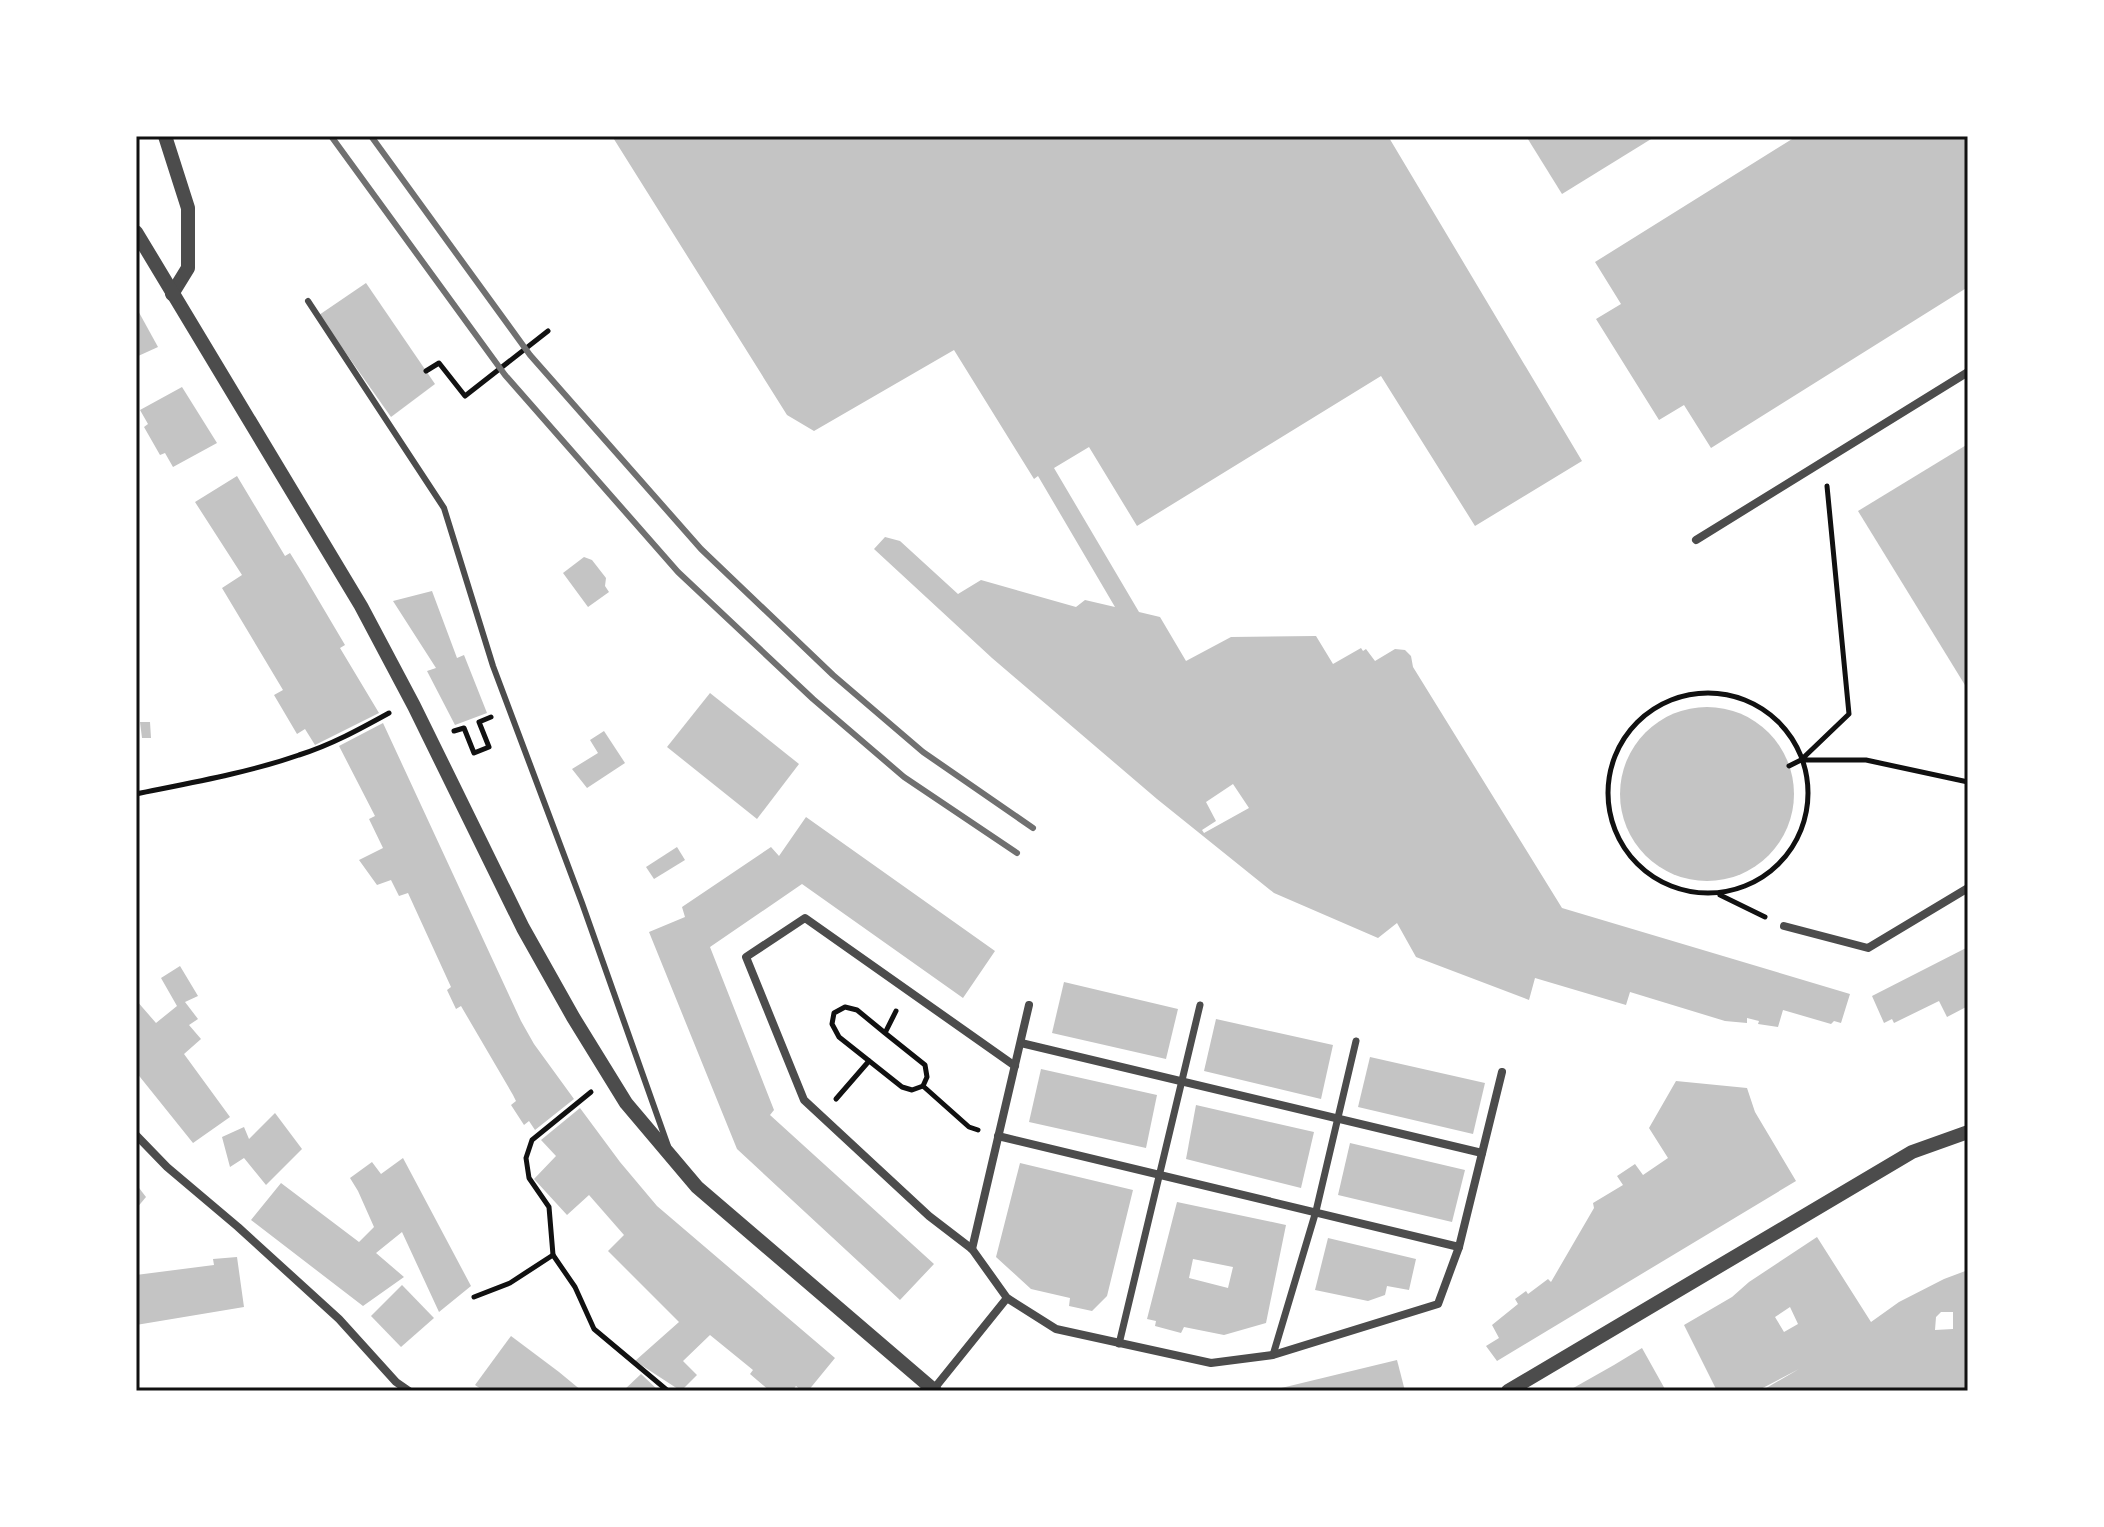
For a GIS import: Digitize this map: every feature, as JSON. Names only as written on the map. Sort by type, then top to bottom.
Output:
[{"type":"street","points":[[165,136],[188,208],[188,268],[172,294]]},
{"type":"street","points":[[136,232],[361,606],[523,928],[626,1103],[697,1187],[934,1390],[1007,1298]]},
{"type":"street","points":[[1696,540],[1968,372]]},
{"type":"street","points":[[1784,926],[1868,948],[1968,888]]},
{"type":"street","points":[[1015,1066],[805,918],[746,957],[804,1100],[929,1216],[972,1249],[1007,1298],[1056,1329],[1211,1363],[1273,1355],[1438,1304],[1459,1247],[1502,1072]]},
{"type":"street","points":[[972,1249],[1029,1005]]},
{"type":"street","points":[[1119,1344],[1200,1005]]},
{"type":"street","points":[[1273,1355],[1316,1211],[1356,1041]]},
{"type":"street","points":[[1021,1043],[1482,1153]]},
{"type":"street","points":[[1508,1391],[1912,1152],[1968,1132]]},
{"type":"street","points":[[136,1135],[167,1167],[339,1319],[396,1382],[409,1391]]},
{"type":"street","points":[[998,1136],[1459,1247]]},
{"type":"lane","points":[[308,301],[444,508],[493,666],[582,903],[672,1157]]},
{"type":"path","points":[[426,371],[439,363],[465,396],[548,331]]},
{"type":"path","points":[[1789,766],[1801,760],[1849,714],[1825,461]]},
{"type":"path","points":[[1720,895],[1755,883],[1788,854],[1804,820],[1809,782],[1791,737],[1772,712],[1734,694],[1693,693],[1657,708],[1627,733],[1610,771],[1609,807],[1621,847],[1647,876],[1683,891],[1720,895],[1784,926]]},
{"type":"path","points":[[136,794],[298,756],[335,741],[411,701]]},
{"type":"path","points":[[464,728],[474,753],[489,747],[479,722]]},
{"type":"path","points":[[1801,760],[1866,760],[1968,782]]},
{"type":"path","points":[[885,1033],[907,989]]},
{"type":"path","points":[[845,1007],[857,1010],[885,1033],[925,1065],[927,1077],[923,1086],[912,1090],[902,1087],[839,1037],[832,1024],[834,1013],[845,1007]]},
{"type":"path","points":[[821,1116],[869,1061]]},
{"type":"path","points":[[923,1086],[969,1127],[998,1136]]},
{"type":"path","points":[[577,1103],[532,1140],[526,1158],[529,1178],[549,1207],[553,1255],[575,1287],[594,1329],[668,1391]]},
{"type":"path","points":[[474,1297],[510,1283],[553,1255]]},
{"type":"building","points":[[612,136],[1388,136],[1582,461],[1475,526],[1381,376],[1137,526],[1089,447],[1054,468],[1139,612],[1160,617],[1186,661],[1231,637],[1316,636],[1333,664],[1361,648],[1363,651],[1366,649],[1375,661],[1395,649],[1405,650],[1562,908],[1850,994],[1841,1023],[1834,1021],[1831,1024],[1783,1010],[1778,1027],[1758,1024],[1759,1021],[1747,1018],[1747,1023],[1725,1021],[1630,992],[1626,1005],[1535,978],[1529,1000],[1416,957],[1397,923],[1378,938],[1274,893],[1157,799],[992,658],[874,549],[885,537],[900,541],[958,594],[981,580],[1076,607],[1085,600],[1115,607],[1038,476],[1034,479],[954,350],[814,431],[787,415]],"holes":[[[1233,784],[1249,808],[1204,833],[1202,830],[1216,821],[1206,802]]]},
{"type":"building","points":[[1526,136],[1656,136],[1562,194]]},
{"type":"building","points":[[1797,136],[1967,136],[1968,287],[1711,448],[1684,405],[1659,420],[1596,319],[1621,304],[1595,262]]},
{"type":"building","points":[[366,283],[435,384],[391,417],[319,315]]},
{"type":"building","points":[[136,307],[158,347],[136,357]]},
{"type":"building","points":[[182,387],[217,443],[173,467],[165,453],[160,455],[144,427],[148,424],[140,410]]},
{"type":"building","points":[[1968,444],[1968,690],[1858,511]]},
{"type":"building","points":[[237,476],[285,556],[290,553],[303,574],[345,645],[340,648],[379,713],[315,745],[305,729],[297,734],[274,695],[283,690],[222,588],[242,575],[195,502]]},
{"type":"building","points":[[584,557],[592,560],[606,578],[605,586],[609,592],[588,607],[563,573]]},
{"type":"building","points":[[432,591],[457,658],[464,655],[487,713],[455,725],[427,671],[436,668],[393,601]]},
{"type":"building","points":[[710,693],[799,764],[757,819],[667,747]]},
{"type":"building","points":[[1707,707],[1740,713],[1769,732],[1788,761],[1794,794],[1788,827],[1769,856],[1740,875],[1707,881],[1674,875],[1645,856],[1626,827],[1620,794],[1626,761],[1645,732],[1674,713]]},
{"type":"building","points":[[140,722],[150,722],[151,738],[142,738]]},
{"type":"building","points":[[383,723],[521,1021],[574,1099],[535,1130],[529,1121],[524,1125],[511,1105],[516,1101],[513,1095],[461,1006],[456,1009],[447,990],[451,987],[408,893],[399,896],[391,880],[377,885],[359,860],[383,848],[369,819],[375,816],[339,746]]},
{"type":"building","points":[[604,731],[625,763],[587,788],[572,769],[598,753],[590,740]]},
{"type":"building","points":[[806,817],[995,951],[963,998],[802,884],[710,947],[774,1110],[770,1115],[934,1264],[900,1300],[737,1149],[649,932],[685,917],[682,907],[771,847],[779,856]]},
{"type":"building","points":[[677,847],[685,860],[654,879],[646,867]]},
{"type":"building","points":[[1968,947],[1968,1006],[1947,1017],[1939,1001],[1894,1023],[1892,1019],[1884,1023],[1872,996]]},
{"type":"building","points":[[180,966],[198,996],[185,1002],[198,1019],[189,1025],[201,1039],[184,1054],[230,1117],[193,1143],[136,1072],[136,1000],[156,1023],[177,1006],[161,978]]},
{"type":"building","points":[[1064,982],[1178,1009],[1166,1059],[1052,1033]]},
{"type":"building","points":[[1216,1019],[1333,1045],[1321,1099],[1204,1071]]},
{"type":"building","points":[[1370,1057],[1485,1083],[1473,1134],[1358,1107]]},
{"type":"building","points":[[1041,1069],[1157,1095],[1146,1148],[1029,1122]]},
{"type":"building","points":[[1676,1081],[1747,1088],[1755,1112],[1796,1181],[1497,1361],[1486,1346],[1499,1338],[1492,1325],[1518,1304],[1515,1299],[1526,1291],[1528,1294],[1548,1279],[1551,1282],[1594,1208],[1593,1203],[1623,1185],[1617,1176],[1635,1164],[1643,1175],[1668,1158],[1649,1128]]},
{"type":"building","points":[[1196,1105],[1314,1132],[1301,1188],[1186,1159]]},
{"type":"building","points":[[580,1108],[657,1206],[835,1358],[808,1391],[796,1386],[792,1391],[770,1391],[750,1374],[753,1370],[710,1335],[683,1361],[697,1375],[681,1391],[635,1361],[679,1322],[608,1251],[624,1235],[589,1195],[567,1215],[534,1179],[556,1156],[541,1140]]},
{"type":"building","points":[[275,1113],[302,1149],[266,1185],[244,1158],[230,1167],[222,1137],[244,1127],[249,1139]]},
{"type":"building","points":[[1350,1143],[1465,1170],[1452,1222],[1338,1195]]},
{"type":"building","points":[[403,1158],[471,1286],[439,1312],[402,1232],[376,1253],[404,1277],[363,1306],[251,1220],[281,1183],[359,1242],[374,1227],[350,1178],[372,1162],[381,1174]]},
{"type":"building","points":[[1020,1163],[1133,1190],[1107,1296],[1092,1311],[1069,1306],[1070,1298],[1031,1289],[996,1257]]},
{"type":"building","points":[[136,1184],[146,1197],[136,1209]]},
{"type":"building","points":[[1177,1202],[1286,1225],[1266,1323],[1224,1335],[1184,1327],[1181,1333],[1155,1326],[1156,1321],[1147,1319]],"holes":[[[1193,1259],[1233,1267],[1228,1288],[1189,1278]]]},
{"type":"building","points":[[1817,1237],[1871,1322],[1899,1302],[1968,1270],[1968,1391],[1761,1391],[1799,1369],[1757,1391],[1717,1391],[1684,1325],[1732,1297],[1749,1282]],"holes":[[[1790,1307],[1798,1324],[1784,1332],[1775,1317]],[[1941,1312],[1953,1312],[1953,1329],[1935,1330],[1936,1317]]]},
{"type":"building","points":[[1328,1238],[1416,1259],[1409,1290],[1387,1286],[1385,1295],[1368,1301],[1315,1290]]},
{"type":"building","points":[[237,1257],[244,1307],[136,1325],[136,1275],[214,1265],[213,1259]]},
{"type":"building","points":[[402,1285],[434,1318],[401,1347],[371,1316]]},
{"type":"building","points":[[511,1336],[582,1391],[484,1391],[475,1385]]},
{"type":"building","points":[[1642,1348],[1666,1391],[1568,1391],[1614,1365]]},
{"type":"building","points":[[1397,1360],[1405,1391],[1273,1391],[1273,1390]]},
{"type":"building","points":[[641,1374],[659,1391],[623,1391]]},
{"type":"railway","points":[[331,136],[505,375],[678,572],[813,699],[904,777],[1017,853]]},
{"type":"railway","points":[[371,136],[530,355],[701,549],[833,675],[923,752],[1033,828]]}]
